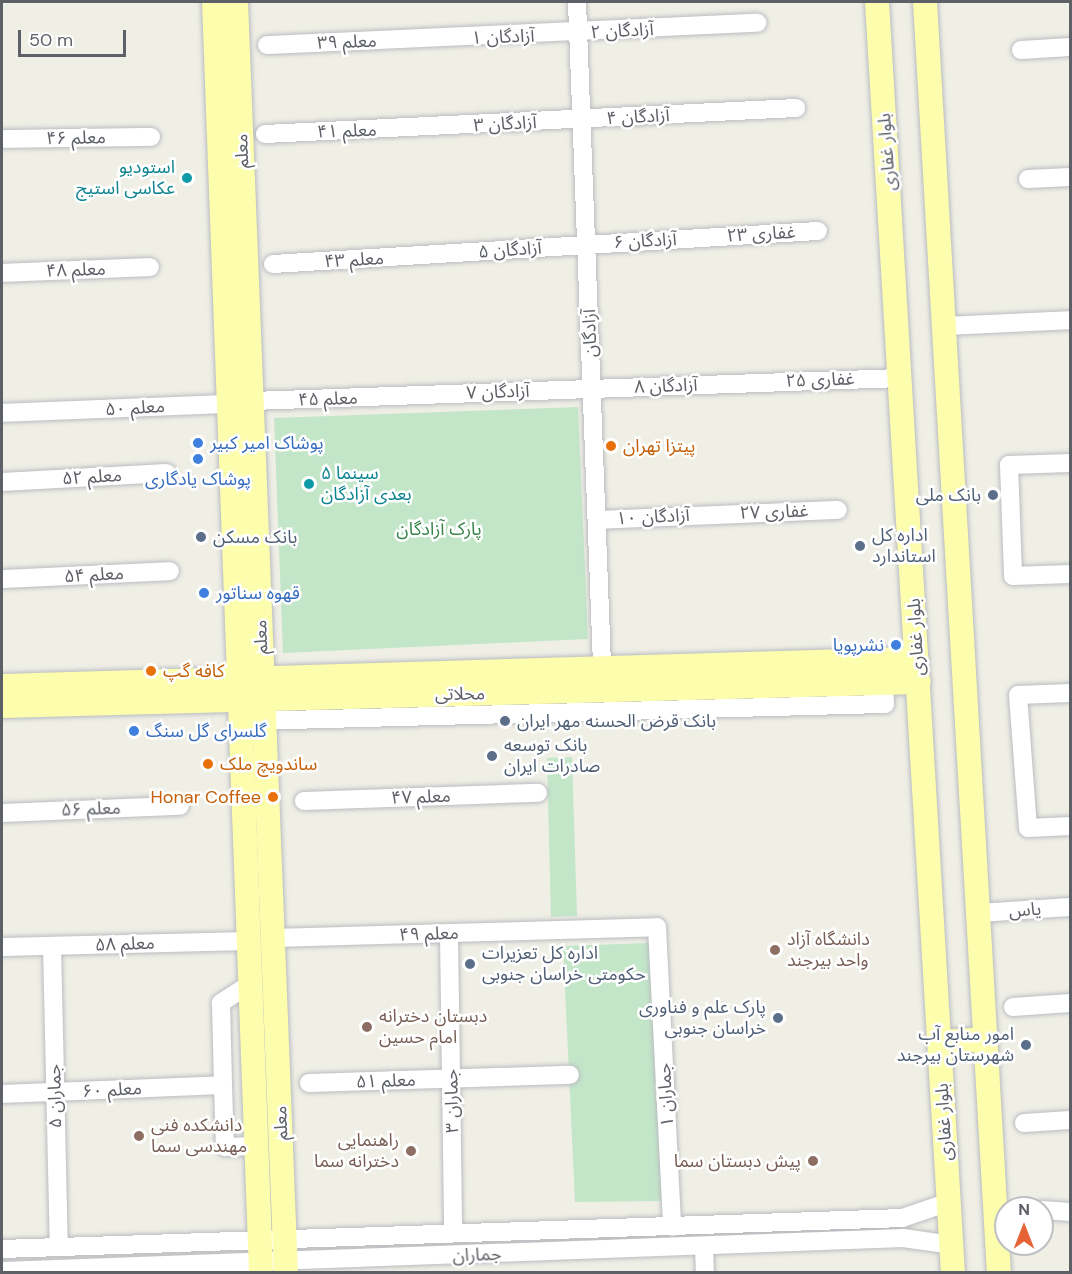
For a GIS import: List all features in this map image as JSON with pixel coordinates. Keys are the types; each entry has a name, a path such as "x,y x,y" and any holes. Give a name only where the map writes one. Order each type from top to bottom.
{"main road":[{"name":"معلم","path":"214,2 240,403 264,699 286,1257"},
{"name":"معلم","path":"236,2 240,700 261,1257"},
{"name":"بلوار غفاری","path":"877,2 953,1272"},
{"path":"925,2 979,914 1000,1196"},
{"name":"محلاتی","path":"264,699 602,666 918,671"},
{"name":"محلاتی","path":"2,706 264,699 801,695 884,684 918,671"},
{"name":"محلاتی","path":"2,686 240,700"},
{"path":"940,1042 987,1040"},
{"path":"999,1272 1000,1256"}],"street":[{"name":"آزادگان","path":"577,2 602,666"},
{"name":"آزادگان ۲","path":"578,34 758,23"},
{"name":"آزادگان ۱","path":"427,39 578,34"},
{"name":"معلم ۳۹","path":"267,45 427,39"},
{"path":"1022,50 1071,47"},
{"name":"آزادگان ۴","path":"581,120 796,108"},
{"name":"آزادگان ۳","path":"428,128 581,120"},
{"name":"معلم ۴۱","path":"265,134 428,128"},
{"name":"معلم ۴۶","path":"2,139 151,137"},
{"path":"1028,179 1071,177"},
{"name":"غفاری ۲۳","path":"704,238 818,231"},
{"name":"آزادگان ۶","path":"586,245 704,238"},
{"name":"آزادگان ۵","path":"435,255 586,245"},
{"name":"معلم ۴۳","path":"273,264 435,255"},
{"name":"معلم ۴۸","path":"2,273 150,267"},
{"path":"944,326 1071,320"},
{"name":"غفاری ۲۵","path":"740,383 901,378"},
{"name":"آزادگان ۸","path":"592,389 740,383"},
{"name":"آزادگان ۷","path":"404,396 592,389"},
{"name":"معلم ۴۵","path":"240,403 404,396"},
{"name":"معلم ۵۰","path":"2,414 240,403"},
{"path":"1071,463 1010,465 1012,576 1071,574"},
{"name":"معلم ۵۲","path":"9,481 167,473"},
{"name":"غفاری ۲۷","path":"709,514 838,510"},
{"name":"آزادگان ۱۰","path":"597,520 709,514"},
{"name":"معلم ۵۴","path":"10,579 170,571"},
{"path":"1071,693 1018,695 1028,828 1071,826"},
{"path":"240,700 264,699"},
{"name":"معلم ۴۷","path":"304,801 538,793"},
{"name":"معلم ۵۶","path":"2,813 180,806"},
{"name":"یاس","path":"979,914 1071,907"},
{"name":"معلم ۴۹","path":"273,938 657,927"},
{"name":"جماران ۱","path":"657,927 672,1227"},
{"name":"جماران ۳","path":"449,934 453,1233"},
{"name":"معلم ۵۸","path":"2,947 249,940"},
{"name":"جماران ۵","path":"52,946 59,1247"},
{"path":"250,984 220,1004 225,1148 256,1146"},
{"path":"1013,1007 1071,1004"},
{"name":"معلم ۵۱","path":"309,1083 570,1075"},
{"name":"معلم ۶۰","path":"2,1094 223,1085"},
{"path":"1024,1123 1071,1120"},
{"name":"جماران","path":"286,1257 453,1233 902,1218 949,1202"},
{"path":"1054,1211 1071,1212"},
{"path":"867,1220 867,1239"},
{"name":"جماران","path":"2,1249 59,1247 286,1257 704,1247 867,1239 952,1245"},
{"path":"704,1247 705,1272"},
{"name":"جماران","path":"2,1271 261,1257"}],"green space":[{"name":"پارک آزادگان","path":"578,407 588,639 283,653 274,418"},
{"path":"572,757 577,916 551,917 547,758"},
{"path":"649,943 663,1201 575,1202 563,946"}],"place":[{"name":"استودیو عکاسی استیج","path":"187,178"},
{"name":"پوشاک امیر کبیر","path":"198,443"},
{"name":"پیتزا تهران","path":"611,446"},
{"name":"پوشاک یادگاری","path":"198,459"},
{"name":"سینما ۵ بعدی آزادگان","path":"309,484"},
{"name":"بانک ملی","path":"993,495"},
{"name":"بانک مسکن","path":"201,537"},
{"name":"اداره کل استاندارد","path":"860,546"},
{"name":"قهوه سناتور","path":"204,593"},
{"name":"نشرپویا","path":"896,645"},
{"name":"کافه گپ","path":"151,671"},
{"name":"بانک قرض الحسنه مهر ایران","path":"505,721"},
{"name":"گلسرای گل سنگ","path":"134,731"},
{"name":"بانک توسعه صادرات ایران","path":"492,756"},
{"name":"ساندویچ ملک","path":"208,764"},
{"name":"Honar Coffee","path":"273,797"},
{"name":"دانشگاه آزاد واحد بیرجند","path":"775,950"},
{"name":"اداره کل تعزیرات حکومتی خراسان جنوبی","path":"470,964"},
{"name":"پارک علم و فناوری خراسان جنوبی","path":"778,1018"},
{"name":"دبستان دخترانه امام حسین","path":"367,1027"},
{"name":"امور منابع آب شهرستان بیرجند","path":"1026,1045"},
{"name":"دانشکده فنی مهندسی سما","path":"139,1136"},
{"name":"راهنمایی دخترانه سما","path":"411,1151"},
{"name":"پیش دبستان سما","path":"813,1161"}]}
